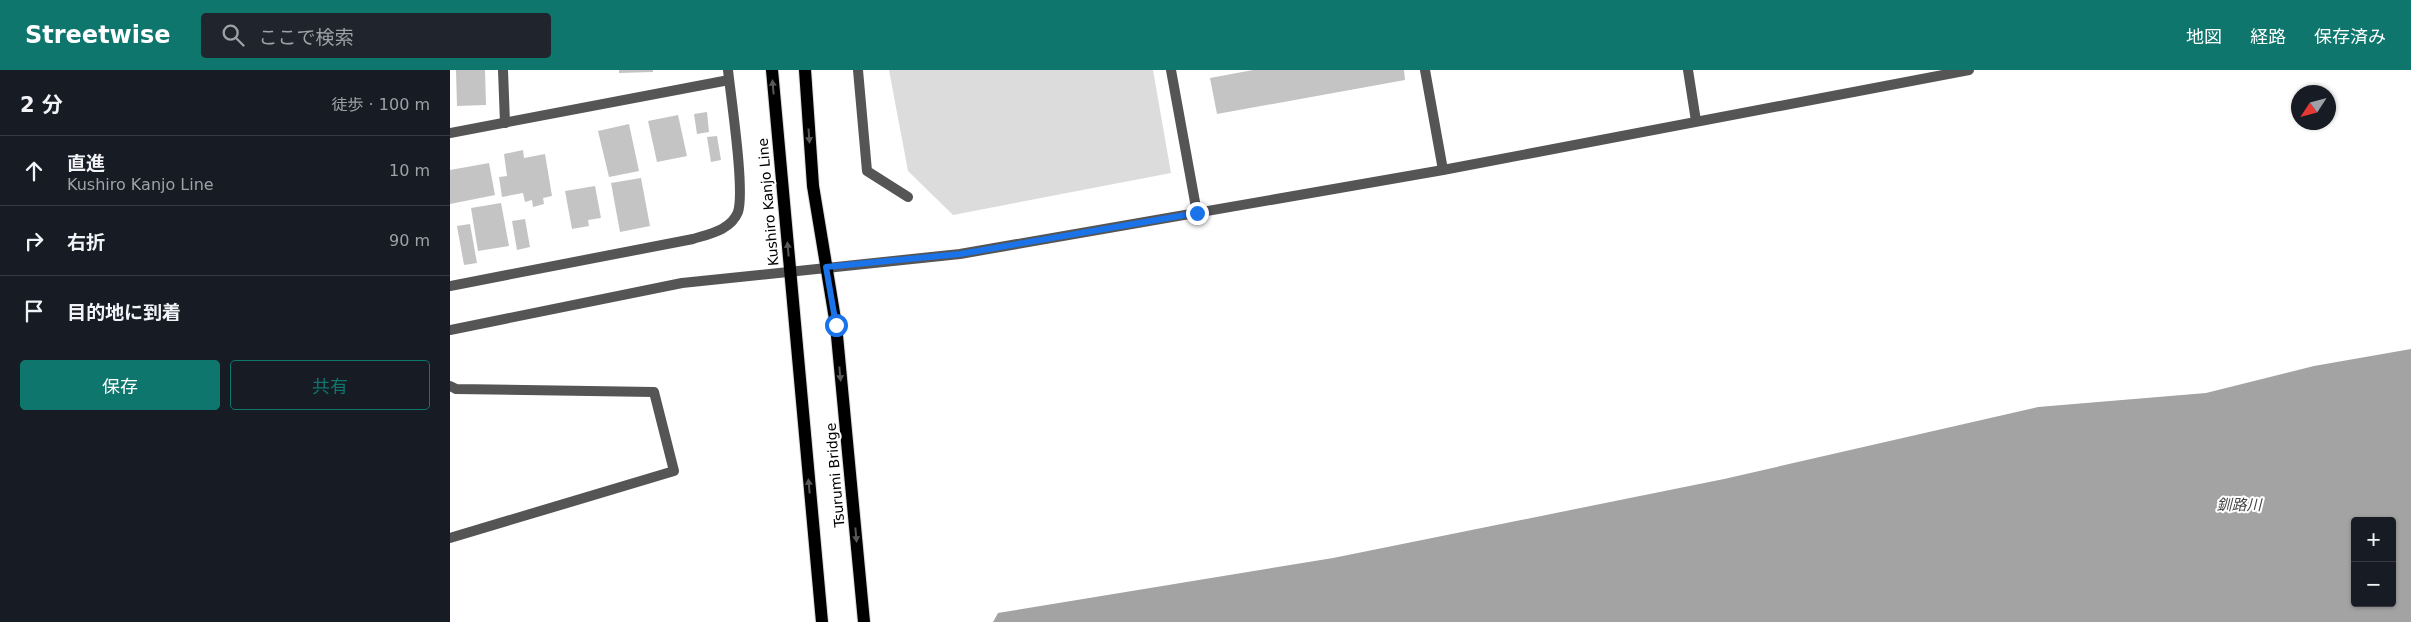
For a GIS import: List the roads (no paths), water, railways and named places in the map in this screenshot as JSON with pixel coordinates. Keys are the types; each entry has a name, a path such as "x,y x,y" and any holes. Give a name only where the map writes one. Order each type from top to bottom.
{"main road":[{"name":"Kushiro Kanjo Line","path":"772,70 794,332"},
{"path":"805,70 813,186 826,267"},
{"name":"Tsurumi Bridge","path":"826,267 836,325 864,622"},
{"name":"Tsurumi Bridge","path":"794,332 822,622"}],"street":[{"path":"503,70 505,123"},
{"path":"858,70 867,172 908,196"},
{"path":"1171,70 1197,213"},
{"path":"1425,70 1444,170"},
{"path":"1688,70 1696,121"},
{"path":"450,330 682,283 960,254 1444,170 1969,70"},
{"path":"450,133 728,75 739,184 738,213 725,229 693,239 450,286"},
{"path":"450,386 456,389 654,392 674,471 450,538"}],"water":[{"name":"釧路川","path":"2411,349 2411,622 993,622 998,613 1333,558 1724,479 2038,407 2206,393 2314,366"}]}
